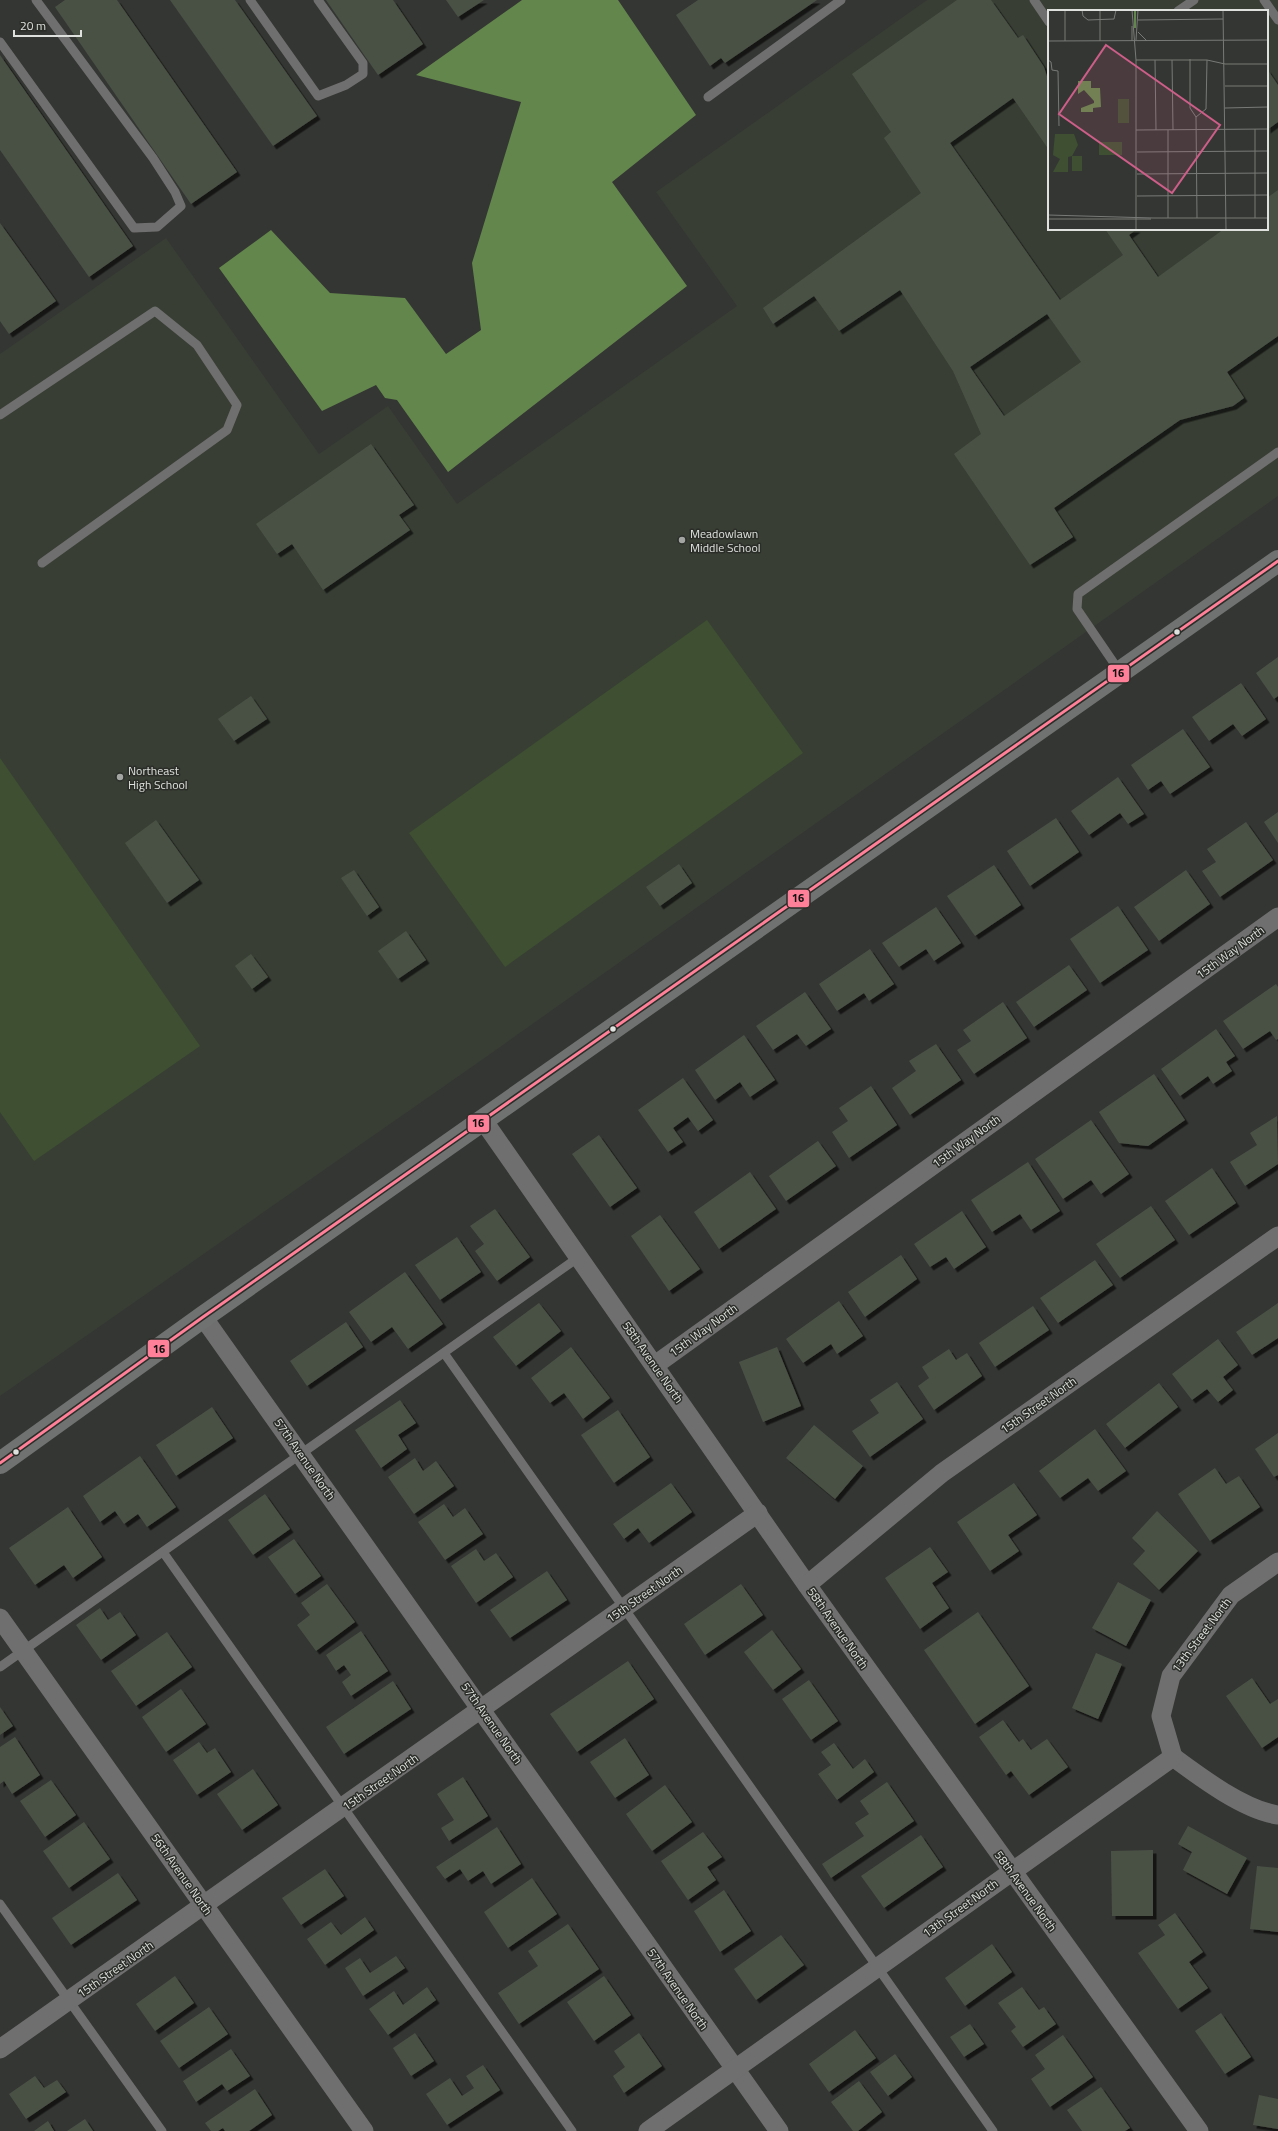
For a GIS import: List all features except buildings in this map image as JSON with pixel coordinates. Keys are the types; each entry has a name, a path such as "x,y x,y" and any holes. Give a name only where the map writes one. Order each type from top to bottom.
{"street":[{"path":"0,1463 203,1317 1278,561"},
{"name":"15th Way North","path":"655,1365 1278,917"},
{"name":"58th Avenue North","path":"483,1120 808,1585 1011,1871 1199,2131"},
{"name":"15th Street North","path":"808,1585 942,1473 1278,1236"},
{"name":"57th Avenue North","path":"203,1317 482,1709 779,2131"},
{"name":"15th Street North","path":"0,2050 758,1513"},
{"name":"13th Street North","path":"648,2131 1173,1757 1161,1716 1171,1676 1231,1595 1278,1562"},
{"name":"56th Avenue North","path":"0,1618 364,2131"},
{"path":"1173,1757 1212,1787 1268,1813 1278,1815"}],"lane":[{"path":"0,42 134,228 157,227 181,206 175,192 153,158 36,0"},
{"path":"250,0 318,96 346,85 364,74 363,63 318,0"},
{"path":"708,96 841,0"},
{"path":"1034,0 1048,21"},
{"path":"1179,10 1194,0"},
{"path":"1264,0 1278,20"},
{"path":"0,415 155,311 197,345 237,405 226,430 42,563"},
{"path":"1120,672 1077,609 1078,594 1278,452"},
{"path":"0,1667 579,1257"},
{"path":"444,1353 993,2131"},
{"path":"163,1552 572,2131"},
{"path":"0,1904 162,2131"}],"shaded area":[{"path":"522,0 618,0 696,115 612,182 687,286 448,472 397,400 385,398 376,385 322,411 219,268 271,230 330,293 405,298 446,354 481,330 472,263 521,102 416,75"},
{"name":"Meadowlawn Middle School","path":"927,0 1278,0 1278,496 476,1064 0,1396 0,354 166,238 319,454 388,406 457,504 737,306 656,192"},
{"path":"707,620 803,753 505,967 409,833"},
{"path":"0,758 200,1046 34,1161 0,1112"}],"transit line":[{"name":"16","path":"0,1463 203,1317 1278,561"}],"place":[{"name":"Meadowlawn Middle School","path":"682,540"},
{"name":"Northeast High School","path":"120,777"}]}
